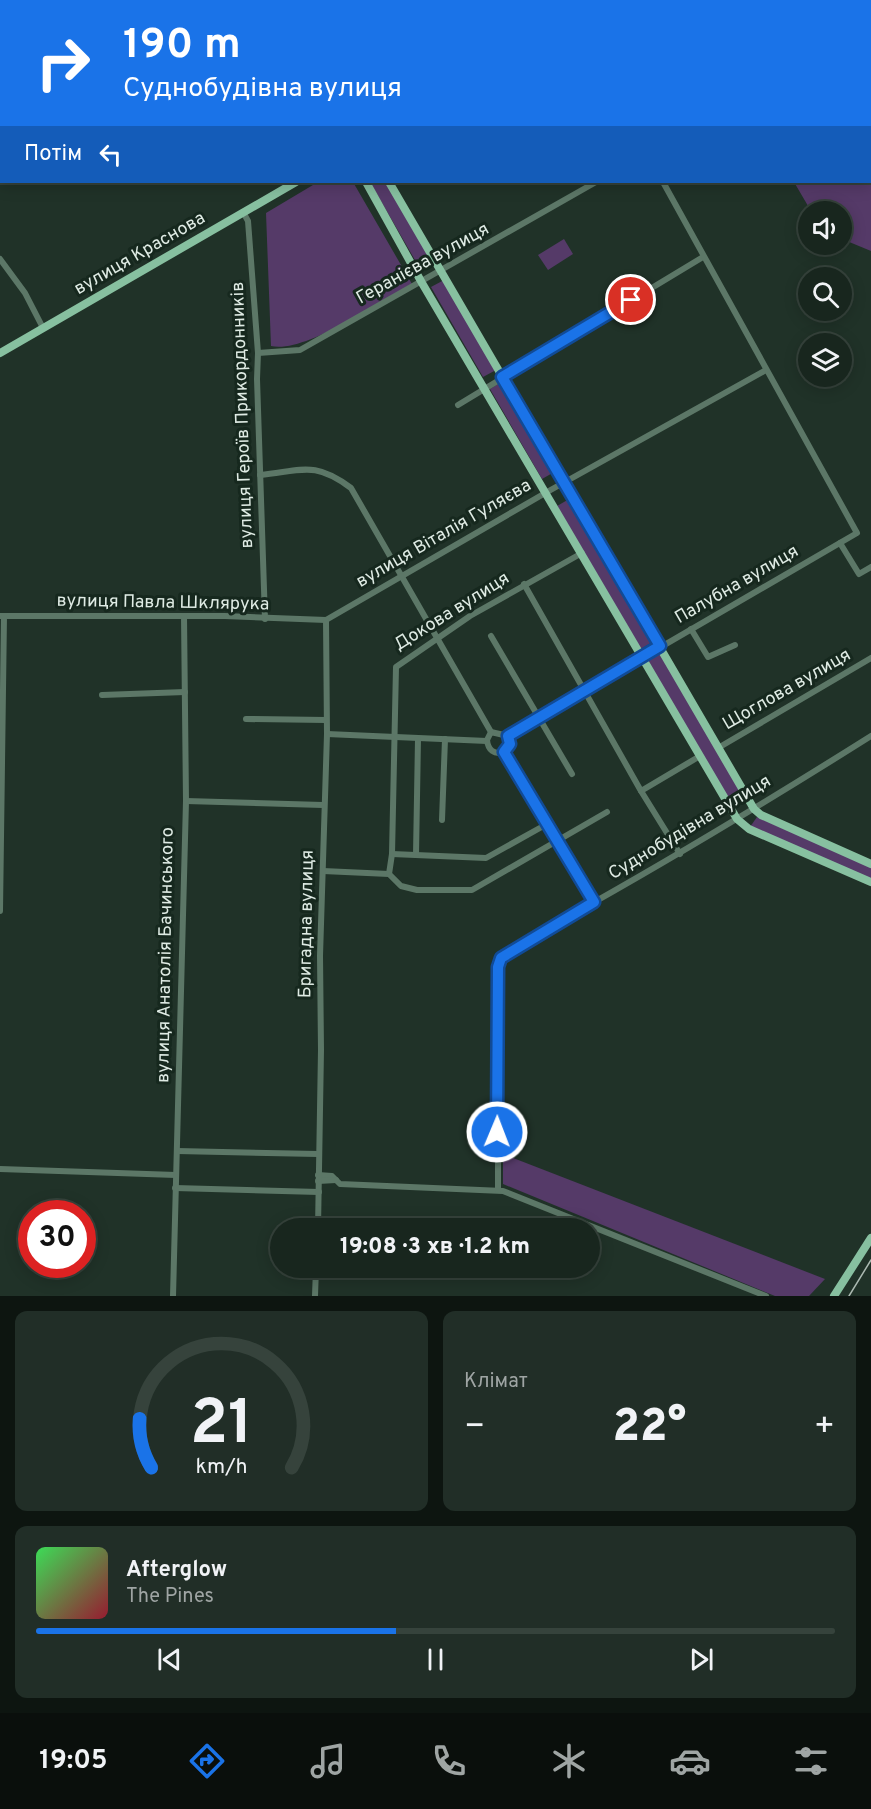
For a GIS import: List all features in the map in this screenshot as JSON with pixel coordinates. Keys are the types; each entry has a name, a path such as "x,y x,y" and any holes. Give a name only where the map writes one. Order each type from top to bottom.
{"main road":[{"name":"вулиця Краснова","path":"0,353 294,183"},
{"path":"367,183 422,283 547,492 737,819 749,829 871,882"},
{"path":"389,183 754,809 761,815 871,864"},
{"path":"834,1296 871,1238"}],"street":[{"name":"Геранієва вулиця","path":"258,353 300,350 422,283 594,183"},
{"path":"664,183 766,370"},
{"name":"вулиця Героїв Прикордонників","path":"243,212 248,221 258,353 265,619"},
{"path":"458,405 703,257"},
{"path":"0,259 25,293 43,328"},
{"name":"вулиця Віталія Гуляєва","path":"326,620 564,482 766,370"},
{"name":"Палубна вулиця","path":"508,736 584,689 857,533 766,370"},
{"path":"260,475 289,472 302,468 332,474 351,488 491,732 508,736 510,744 504,752 494,753 487,741"},
{"path":"840,543 859,574 871,567"},
{"name":"Докова вулиця","path":"389,874 392,854 396,667 524,584 582,553"},
{"path":"524,584 640,790 680,854"},
{"path":"0,911 2,616"},
{"name":"вулиця Павла Шклярука","path":"2,616 184,616 326,620"},
{"name":"вулиця Анатолія Бачинського","path":"174,1296 186,801 184,616"},
{"name":"Бригадна вулиця","path":"318,1218 327,734 326,620"},
{"path":"691,629 708,657 735,645"},
{"path":"491,636 572,774"},
{"name":"Щоглова вулиця","path":"718,748 871,658"},
{"path":"102,694 185,692"},
{"path":"246,719 326,720"},
{"path":"487,741 491,732"},
{"path":"327,734 487,741"},
{"name":"Суднобудівна вулиця","path":"498,1190 498,967 506,953 680,854 871,736"},
{"path":"416,855 418,739"},
{"path":"442,820 445,739"},
{"path":"504,752 594,902"},
{"path":"640,790 700,756"},
{"path":"186,801 324,805"},
{"path":"323,871 389,874 401,886 417,890 472,890 541,852 556,840 606,812"},
{"path":"392,854 486,858 546,824"},
{"path":"177,1150 318,1154"},
{"path":"0,1169 176,1175"},
{"path":"318,1178 332,1176 340,1184 498,1190 766,1296"},
{"path":"175,1188 319,1192"},
{"path":"315,1296 316,1278"}],"shaded area":[{"path":"316,183 354,183 412,284 322,334 286,346 271,346 266,213"},
{"path":"371,183 388,183 432,259 419,267"},
{"path":"795,183 871,183 871,251 852,243 852,201 805,201"},
{"path":"564,239 573,254 548,270 538,255"},
{"path":"444,280 496,370 483,377 431,287"},
{"path":"503,381 556,471 542,479 490,389"},
{"path":"571,498 654,641 641,649 557,506"},
{"path":"661,653 741,791 728,798 647,661"},
{"path":"757,817 871,866 871,879 750,827"},
{"path":"503,1154 825,1279 809,1296 775,1296 600,1224 600,1218 586,1218 503,1184"}],"tram line":[{"path":"849,1296 871,1260"}],"route":[{"path":"497,1132 498,967 501,958 532,937 594,902 504,752 510,744 508,736 660,646 502,377 631,300"}]}
